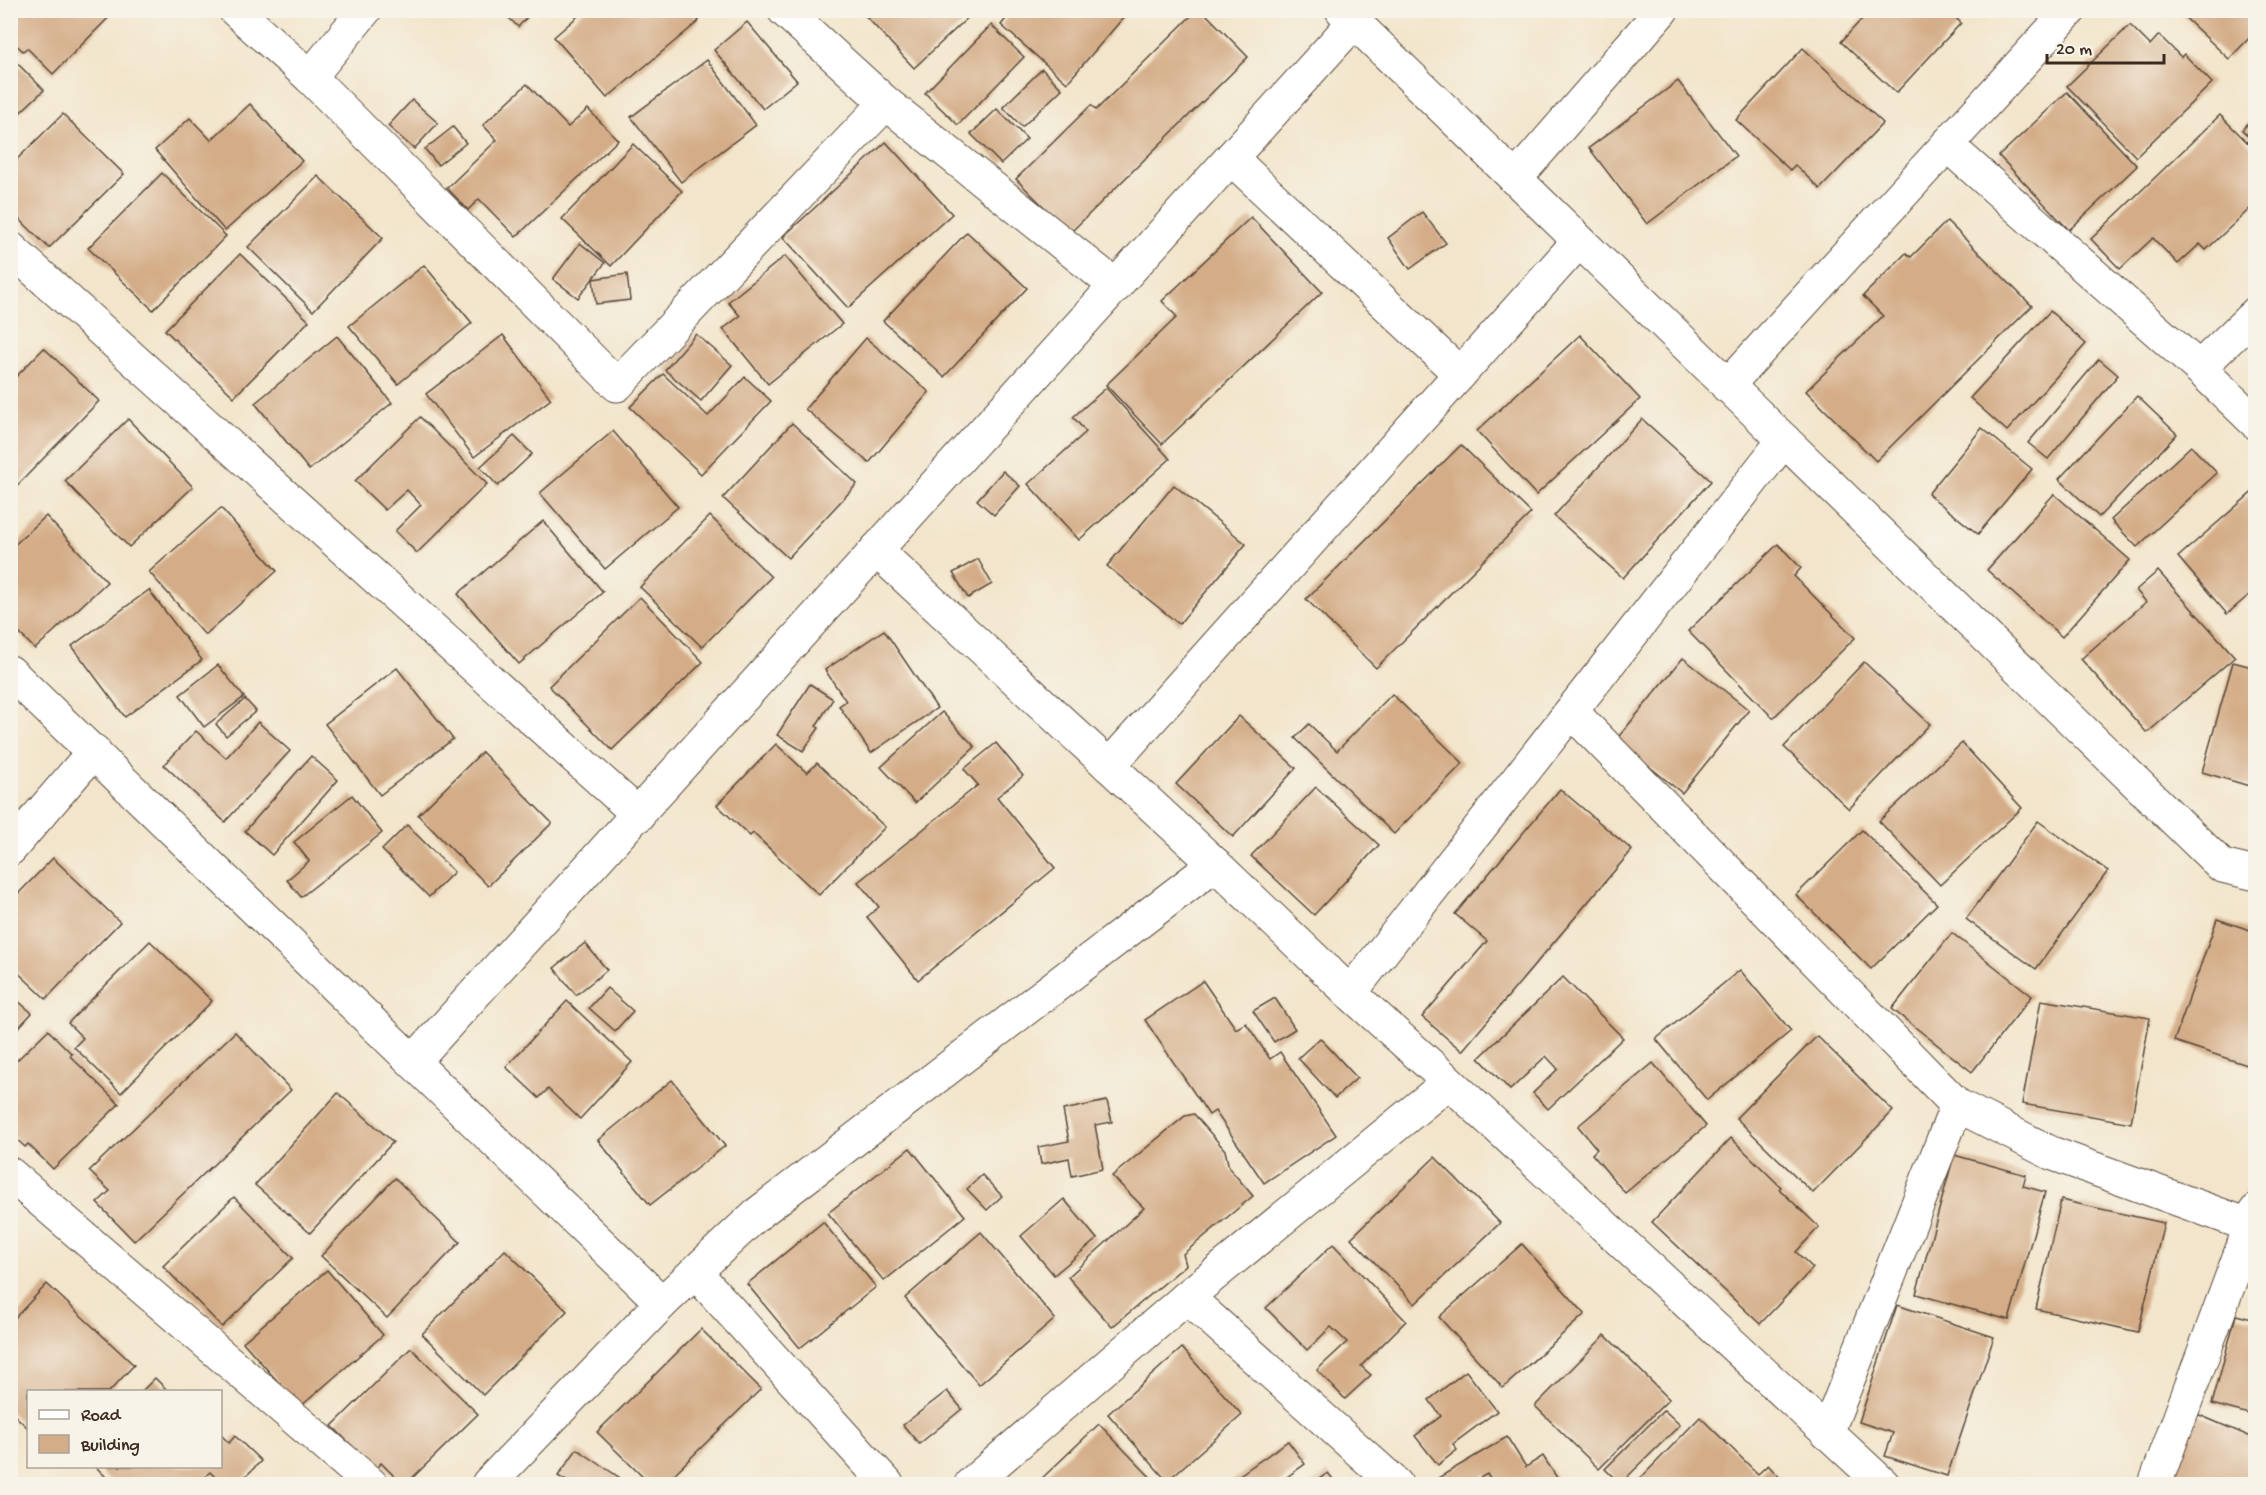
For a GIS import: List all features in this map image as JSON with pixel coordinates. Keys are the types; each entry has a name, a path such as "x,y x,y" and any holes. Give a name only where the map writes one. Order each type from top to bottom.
{"street":[{"path":"235,10 310,77 617,385 886,103"},
{"path":"310,77 365,10"},
{"path":"784,10 886,103 1116,285"},
{"path":"1515,179 1662,10"},
{"path":"1728,386 2070,10"},
{"path":"414,1061 639,815 1231,158 1348,16 2222,866 2256,874"},
{"path":"1947,145 2199,368 2256,423"},
{"path":"1231,158 1460,374"},
{"path":"1109,766 1579,241"},
{"path":"10,248 639,815"},
{"path":"2199,368 2256,313"},
{"path":"1350,993 1784,440"},
{"path":"876,550 1215,864 1350,993 1883,1485"},
{"path":"10,672 662,1303"},
{"path":"1572,712 1957,1105 2051,1153 2253,1218 2155,1485"},
{"path":"10,849 94,751"},
{"path":"488,1485 662,1303 756,1215 1215,864"},
{"path":"971,1485 1187,1297 1449,1082"},
{"path":"1827,1433 1957,1105"},
{"path":"10,1174 371,1485"},
{"path":"695,1272 887,1485"},
{"path":"1187,1297 1396,1485"}],"building":[{"path":"10,10 116,10 53,74 27,48 23,51 10,39"},
{"path":"501,10 534,10 518,27"},
{"path":"585,10 690,10 699,21 607,98 554,37"},
{"path":"860,10 976,10 914,68"},
{"path":"1013,10 1130,10 1067,83 1001,25"},
{"path":"1197,10 1202,10 1248,57 1070,233 1016,179 1091,105 1096,110"},
{"path":"1870,10 1948,10 1961,23 1896,93 1841,42"},
{"path":"2177,10 2256,10 2256,31 2229,59"},
{"path":"747,22 797,81 763,109 714,50"},
{"path":"991,25 1024,57 958,125 925,93"},
{"path":"2130,25 2150,45 2159,35 2181,57 2184,54 2212,83 2136,157 2067,86"},
{"path":"1803,48 1883,123 1820,189 1795,165 1790,170 1736,120"},
{"path":"10,56 44,90 10,122"},
{"path":"707,60 756,125 681,182 631,117"},
{"path":"1042,69 1062,89 1022,127 1003,107"},
{"path":"1678,81 1736,156 1647,224 1589,148"},
{"path":"527,84 568,127 588,109 618,140 516,237 479,199 468,210 447,188 497,140 483,125"},
{"path":"2067,92 2137,166 2069,230 1999,156"},
{"path":"412,100 438,123 414,149 388,126"},
{"path":"250,104 302,161 225,231 155,150 190,118 211,140"},
{"path":"997,109 1027,139 1001,164 971,134"},
{"path":"63,114 124,174 49,248 10,210 10,166"},
{"path":"2220,115 2256,151 2256,203 2206,250 2200,244 2178,264 2153,238 2120,269 2091,239"},
{"path":"2256,115 2256,143 2242,130"},
{"path":"453,127 466,143 438,165 425,149"},
{"path":"886,142 952,214 848,308 783,237"},
{"path":"633,144 682,191 611,266 562,219"},
{"path":"162,173 226,236 153,310 88,248"},
{"path":"318,176 383,238 313,311 248,247"},
{"path":"1422,212 1446,243 1410,269 1388,238"},
{"path":"1251,217 1322,292 1162,444 1106,385 1177,317 1162,301"},
{"path":"1947,221 2032,306 1876,461 1806,391 1883,316 1863,296 1906,253 1911,257"},
{"path":"967,232 1027,288 944,377 883,321"},
{"path":"580,243 605,263 578,298 553,279"},
{"path":"240,254 309,321 234,397 165,330"},
{"path":"785,256 842,324 768,384 723,329 740,316 728,302"},
{"path":"424,265 472,323 398,384 349,326"},
{"path":"627,274 630,300 596,304 593,279"},
{"path":"2050,311 2086,344 2007,431 1970,398"},
{"path":"696,334 732,365 701,401 665,370"},
{"path":"503,335 551,399 474,457 426,394"},
{"path":"1580,335 1640,399 1536,495 1477,431"},
{"path":"337,336 392,403 309,470 255,403"},
{"path":"866,338 929,392 869,463 805,409"},
{"path":"44,348 99,401 10,493 10,383"},
{"path":"2099,359 2118,375 2048,459 2028,443"},
{"path":"663,374 708,416 745,377 771,401 701,474 630,407"},
{"path":"1106,388 1170,459 1079,540 1028,484 1086,432 1073,417"},
{"path":"2137,396 2177,434 2099,517 2059,479"},
{"path":"420,417 487,484 417,553 395,531 421,505 407,490 385,510 355,481"},
{"path":"128,419 193,487 129,547 65,481"},
{"path":"1642,419 1711,481 1623,578 1554,516"},
{"path":"792,423 857,484 788,558 723,498"},
{"path":"1982,428 2032,469 1978,534 1928,494"},
{"path":"613,431 678,507 605,569 540,493"},
{"path":"514,436 532,454 498,486 480,467"},
{"path":"1461,445 1531,513 1376,668 1306,599"},
{"path":"2191,446 2217,473 2137,547 2111,520"},
{"path":"1003,471 1020,486 994,515 977,500"},
{"path":"1174,485 1246,544 1179,624 1107,566"},
{"path":"2256,489 2256,589 2227,614 2178,557"},
{"path":"2054,494 2130,560 2062,637 1987,570"},
{"path":"221,508 277,571 205,635 149,572"},
{"path":"46,516 107,582 35,649 10,624 10,549"},
{"path":"710,516 771,577 702,647 640,587"},
{"path":"543,521 603,592 519,664 458,594"},
{"path":"1778,544 1801,568 1794,576 1855,638 1773,718 1688,631"},
{"path":"978,559 992,584 968,598 953,573"},
{"path":"2158,571 2235,657 2147,733 2081,659 2146,602 2136,590"},
{"path":"149,590 202,660 125,717 72,646"},
{"path":"640,597 703,662 612,750 549,686"},
{"path":"884,630 937,708 871,753 839,706 846,701 825,670"},
{"path":"1683,658 1749,710 1682,793 1616,740"},
{"path":"1864,662 1930,724 1849,809 1784,747"},
{"path":"2233,662 2256,668 2256,788 2202,772"},
{"path":"218,665 244,697 204,727 180,695"},
{"path":"397,668 453,739 380,795 325,724"},
{"path":"810,684 833,699 816,726 819,728 803,751 777,735"},
{"path":"1392,694 1463,763 1394,834 1295,738 1309,724 1337,751"},
{"path":"245,699 256,711 226,736 216,724"},
{"path":"942,712 975,747 915,803 881,767"},
{"path":"1239,716 1296,768 1233,837 1176,784"},
{"path":"258,722 290,751 225,822 164,765 196,731 226,758"},
{"path":"996,743 1023,776 997,797 1055,868 918,980 867,917 879,907 858,882 978,785 964,769"},
{"path":"1962,743 2022,808 1940,885 1879,821"},
{"path":"776,744 807,773 817,763 885,827 819,895 753,833 750,836 717,805"},
{"path":"482,752 552,823 488,886 418,815"},
{"path":"311,756 338,780 272,855 245,831"},
{"path":"1316,787 1379,845 1314,915 1251,856"},
{"path":"1560,789 1632,850 1462,1051 1422,1017 1487,941 1455,914"},
{"path":"352,795 382,833 301,897 287,880 309,861 294,842"},
{"path":"2038,821 2108,871 2036,969 1966,919"},
{"path":"407,825 454,872 429,897 382,850"},
{"path":"1862,830 1937,904 1871,969 1796,895"},
{"path":"53,858 120,922 46,999 10,965 10,907 12,905 10,902"},
{"path":"2217,919 2256,932 2256,1068 2174,1041"},
{"path":"1952,933 2032,996 1972,1072 1892,1009"},
{"path":"150,941 212,1001 121,1093 74,1047 83,1038 68,1023"},
{"path":"585,943 607,970 576,995 554,968"},
{"path":"1740,970 1791,1031 1707,1100 1656,1039"},
{"path":"1563,977 1623,1038 1548,1109 1533,1093 1558,1069 1546,1056 1510,1090 1479,1058"},
{"path":"1203,981 1236,1029 1246,1023 1270,1059 1280,1052 1336,1135 1264,1183 1215,1111 1209,1115 1145,1020"},
{"path":"607,988 633,1011 615,1031 589,1008"},
{"path":"10,994 32,1013 10,1037"},
{"path":"1275,998 1295,1029 1274,1042 1253,1011"},
{"path":"2041,1000 2150,1018 2131,1123 2022,1104"},
{"path":"567,1001 632,1062 580,1119 548,1089 539,1098 506,1067"},
{"path":"48,1030 72,1054 70,1056 119,1104 53,1169 28,1144 25,1147 10,1133 10,1067"},
{"path":"235,1032 291,1090 134,1241 97,1203 110,1191 89,1171"},
{"path":"1817,1036 1893,1111 1813,1193 1736,1118"},
{"path":"1320,1038 1357,1078 1335,1098 1298,1058"},
{"path":"1653,1063 1706,1126 1625,1193 1592,1154 1597,1149 1578,1126"},
{"path":"672,1080 725,1146 650,1205 598,1140"},
{"path":"338,1093 393,1142 310,1233 255,1185"},
{"path":"1107,1101 1112,1122 1095,1125 1103,1169 1072,1176 1069,1158 1041,1164 1038,1147 1069,1141 1063,1110"},
{"path":"1194,1114 1225,1150 1229,1168 1253,1196 1183,1254 1186,1265 1112,1327 1068,1277 1144,1208 1112,1176 1185,1116"},
{"path":"1731,1138 1819,1227 1796,1252 1813,1268 1760,1324 1652,1222"},
{"path":"910,1148 965,1216 884,1281 828,1213"},
{"path":"1954,1155 2026,1175 2023,1186 2045,1192 2009,1320 1916,1294"},
{"path":"1435,1157 1500,1223 1415,1304 1351,1238"},
{"path":"982,1175 1002,1196 987,1210 967,1189"},
{"path":"395,1178 460,1242 387,1318 321,1256"},
{"path":"234,1197 293,1258 222,1327 163,1266"},
{"path":"1064,1199 1097,1239 1054,1275 1021,1236"},
{"path":"2061,1200 2164,1223 2138,1332 2036,1309"},
{"path":"823,1222 876,1287 800,1348 747,1284"},
{"path":"981,1232 1055,1319 979,1385 905,1298"},
{"path":"1333,1244 1406,1321 1361,1366 1371,1375 1345,1399 1317,1370 1347,1342 1331,1327 1307,1350 1266,1308"},
{"path":"1522,1244 1585,1314 1503,1388 1439,1317"},
{"path":"505,1250 567,1311 483,1395 422,1334"},
{"path":"327,1270 383,1335 300,1407 243,1342"},
{"path":"47,1284 134,1365 111,1390 27,1390 27,1427 10,1411 10,1323"},
{"path":"1897,1305 1994,1337 1947,1476 1885,1456 1893,1433 1859,1422"},
{"path":"2236,1315 2256,1320 2256,1416 2212,1404"},
{"path":"701,1329 761,1389 664,1484 650,1484 597,1432"},
{"path":"1605,1335 1669,1399 1599,1469 1535,1406"},
{"path":"411,1348 478,1414 406,1484 402,1484 381,1463 376,1470 332,1426"},
{"path":"1182,1348 1242,1415 1167,1481 1108,1414"},
{"path":"1466,1371 1497,1411 1453,1444 1457,1450 1438,1465 1415,1436 1441,1416 1429,1400"},
{"path":"155,1378 167,1390 143,1390"},
{"path":"947,1391 962,1409 919,1444 903,1425"},
{"path":"1664,1410 1680,1425 1620,1484 1605,1469"},
{"path":"2197,1414 2256,1439 2256,1484 2168,1484"},
{"path":"1700,1417 1758,1474 1768,1465 1781,1479 1775,1484 1635,1484"},
{"path":"1099,1424 1157,1484 1037,1483"},
{"path":"222,1436 229,1443 235,1436 261,1461 238,1484 222,1484 210,1472 197,1484 113,1484 97,1468 222,1468"},
{"path":"1507,1437 1526,1467 1543,1456 1561,1484 1493,1484 1487,1474 1469,1484 1442,1484 1438,1478"},
{"path":"1288,1441 1305,1464 1277,1484 1227,1484"},
{"path":"577,1449 629,1484 571,1484 558,1476"},
{"path":"1328,1473 1337,1484 1311,1484"}]}
